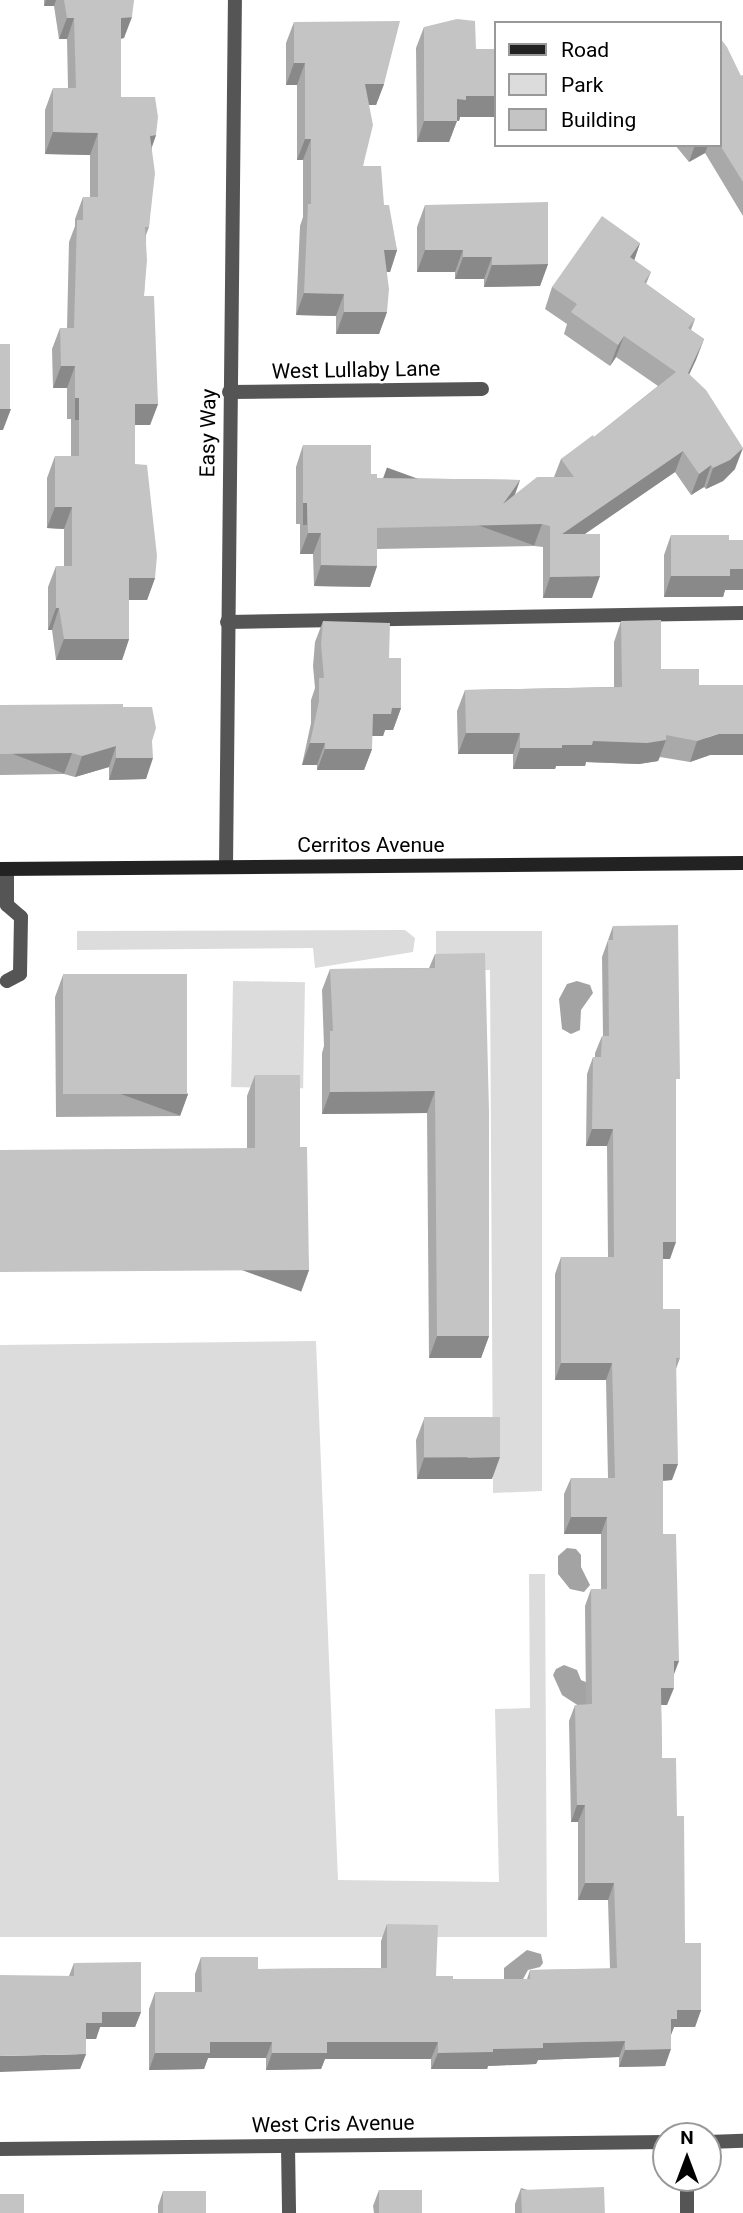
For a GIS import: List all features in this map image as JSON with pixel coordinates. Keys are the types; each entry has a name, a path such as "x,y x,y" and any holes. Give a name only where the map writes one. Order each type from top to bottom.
{"street":[{"name":"Easy Way","path":"226,867 235,0"},
{"name":"West Lullaby Lane","path":"229,392 482,389"},
{"path":"228,622 743,613"},
{"name":"Cerritos Avenue","path":"4,869 743,863"},
{"path":"4,869 4,908 20,917 20,974 5,983"},
{"path":"722,2142 743,2141"},
{"name":"West Cris Avenue","path":"0,2149 652,2142"},
{"path":"288,2146 289,2213"},
{"path":"687,2192 687,2213"}],"green space":[{"path":"405,930 415,938 413,952 315,968 313,948 77,950 77,931"},
{"path":"436,931 542,931 542,1491 493,1493 490,970 436,970"},
{"path":"233,981 305,982 303,1088 231,1087"},
{"path":"316,1341 338,1880 499,1882 495,1709 530,1708 529,1574 545,1574 547,1937 0,1937 0,1345"}],"shaded area":[{"path":"577,981 590,985 593,993 581,1010 580,1030 571,1034 562,1029 559,999 567,984"},
{"path":"567,1548 576,1549 581,1555 581,1567 590,1585 584,1592 570,1589 558,1574 558,1556"},
{"path":"564,1665 577,1670 581,1680 588,1683 601,1704 579,1706 562,1695 553,1675 556,1669"},
{"path":"527,1950 541,1954 543,1963 540,1967 528,1970 522,1981 504,1980 504,1968"}],"building":[{"path":"64,0 134,0 132,17 121,18 121,97 155,97 158,117 156,135 150,136 155,173 149,227 145,227 147,260 144,296 154,296 158,404 135,404 135,464 147,465 157,556 155,578 129,578 129,639 64,639 59,608 56,608 56,566 72,566 72,507 55,507 55,456 79,456 79,398 75,398 75,366 61,366 60,328 74,328 77,220 83,220 83,197 98,197 98,133 53,132 53,88 76,88 74,18 67,18"},
{"path":"457,19 475,21 476,49 494,49 494,96 466,96 466,100 457,99 457,121 424,121 424,27"},
{"path":"400,21 384,84 365,84 373,125 363,166 381,166 384,205 389,205 397,250 384,250 389,289 387,312 344,312 344,294 304,293 308,204 311,204 311,139 305,139 305,63 294,63 294,22"},
{"path":"722,41 741,76 743,75 743,182 721,147"},
{"path":"548,202 548,264 492,265 492,257 463,257 463,250 425,250 425,205"},
{"path":"602,216 640,243 630,257 651,272 644,282 695,319 688,328 704,339 688,373 706,390 743,448 730,460 713,468 711,465 699,474 683,451 562,534 600,534 600,576 550,577 550,526 542,524 377,528 377,566 321,565 321,533 308,533 307,503 303,503 303,445 371,445 371,474 377,474 377,478 520,480 503,504 537,477 574,477 561,459 593,435 594,437 676,372 624,336 618,345 571,312 577,304 552,287"},
{"path":"0,344 10,344 10,409 0,409"},
{"path":"671,535 729,535 729,540 743,540 743,569 730,569 730,576 671,576"},
{"path":"661,620 661,669 699,669 699,685 743,685 743,734 718,734 697,741 666,735 666,740 647,743 593,741 592,745 562,745 562,748 520,748 520,733 466,733 465,690 622,687 621,621"},
{"path":"323,621 390,623 389,658 401,658 401,708 392,708 391,714 373,714 372,749 325,749 325,743 310,743 319,701 319,678 324,678 321,644"},
{"path":"123,704 123,707 152,707 156,728 152,741 153,758 116,758 116,746 82,756 72,753 0,754 0,705"},
{"path":"678,925 680,1079 676,1079 676,1242 663,1242 663,1309 680,1309 680,1358 676,1358 678,1464 663,1464 663,1534 676,1534 679,1661 674,1661 674,1688 661,1688 662,1758 676,1758 677,1816 684,1816 685,1943 701,1943 701,2010 677,2010 677,2019 671,2019 671,2049 625,2050 625,2041 543,2043 543,2048 438,2053 438,2042 327,2042 327,2053 272,2053 272,2042 210,2042 210,2053 155,2053 155,1992 202,1992 201,1957 258,1957 258,1969 387,1968 387,1924 438,1925 436,1976 453,1976 453,1979 530,1979 530,1970 617,1968 614,1883 585,1883 585,1805 577,1805 575,1705 592,1704 591,1589 607,1589 607,1517 571,1517 571,1478 615,1478 612,1363 561,1363 561,1257 614,1257 613,1129 592,1129 593,1057 601,1057 602,1036 609,1036 608,940 613,940 613,926"},
{"path":"485,953 489,1111 489,1336 437,1336 435,1091 330,1092 330,1031 333,1031 330,969 435,968 435,954"},
{"path":"63,974 187,974 187,1094 63,1094"},
{"path":"255,1075 300,1075 300,1147 307,1147 309,1270 0,1272 0,1150 255,1148"},
{"path":"424,1417 500,1417 500,1457 424,1457"},
{"path":"141,1962 141,2012 102,2012 102,2023 86,2023 86,2054 0,2056 0,1975 74,1976 74,1963"},
{"path":"604,2187 605,2213 522,2213 521,2190"},
{"path":"379,2190 422,2190 422,2213 379,2213"},
{"path":"163,2191 206,2191 206,2213 163,2213"},
{"path":"0,2194 24,2194 24,2213 0,2213"}]}
